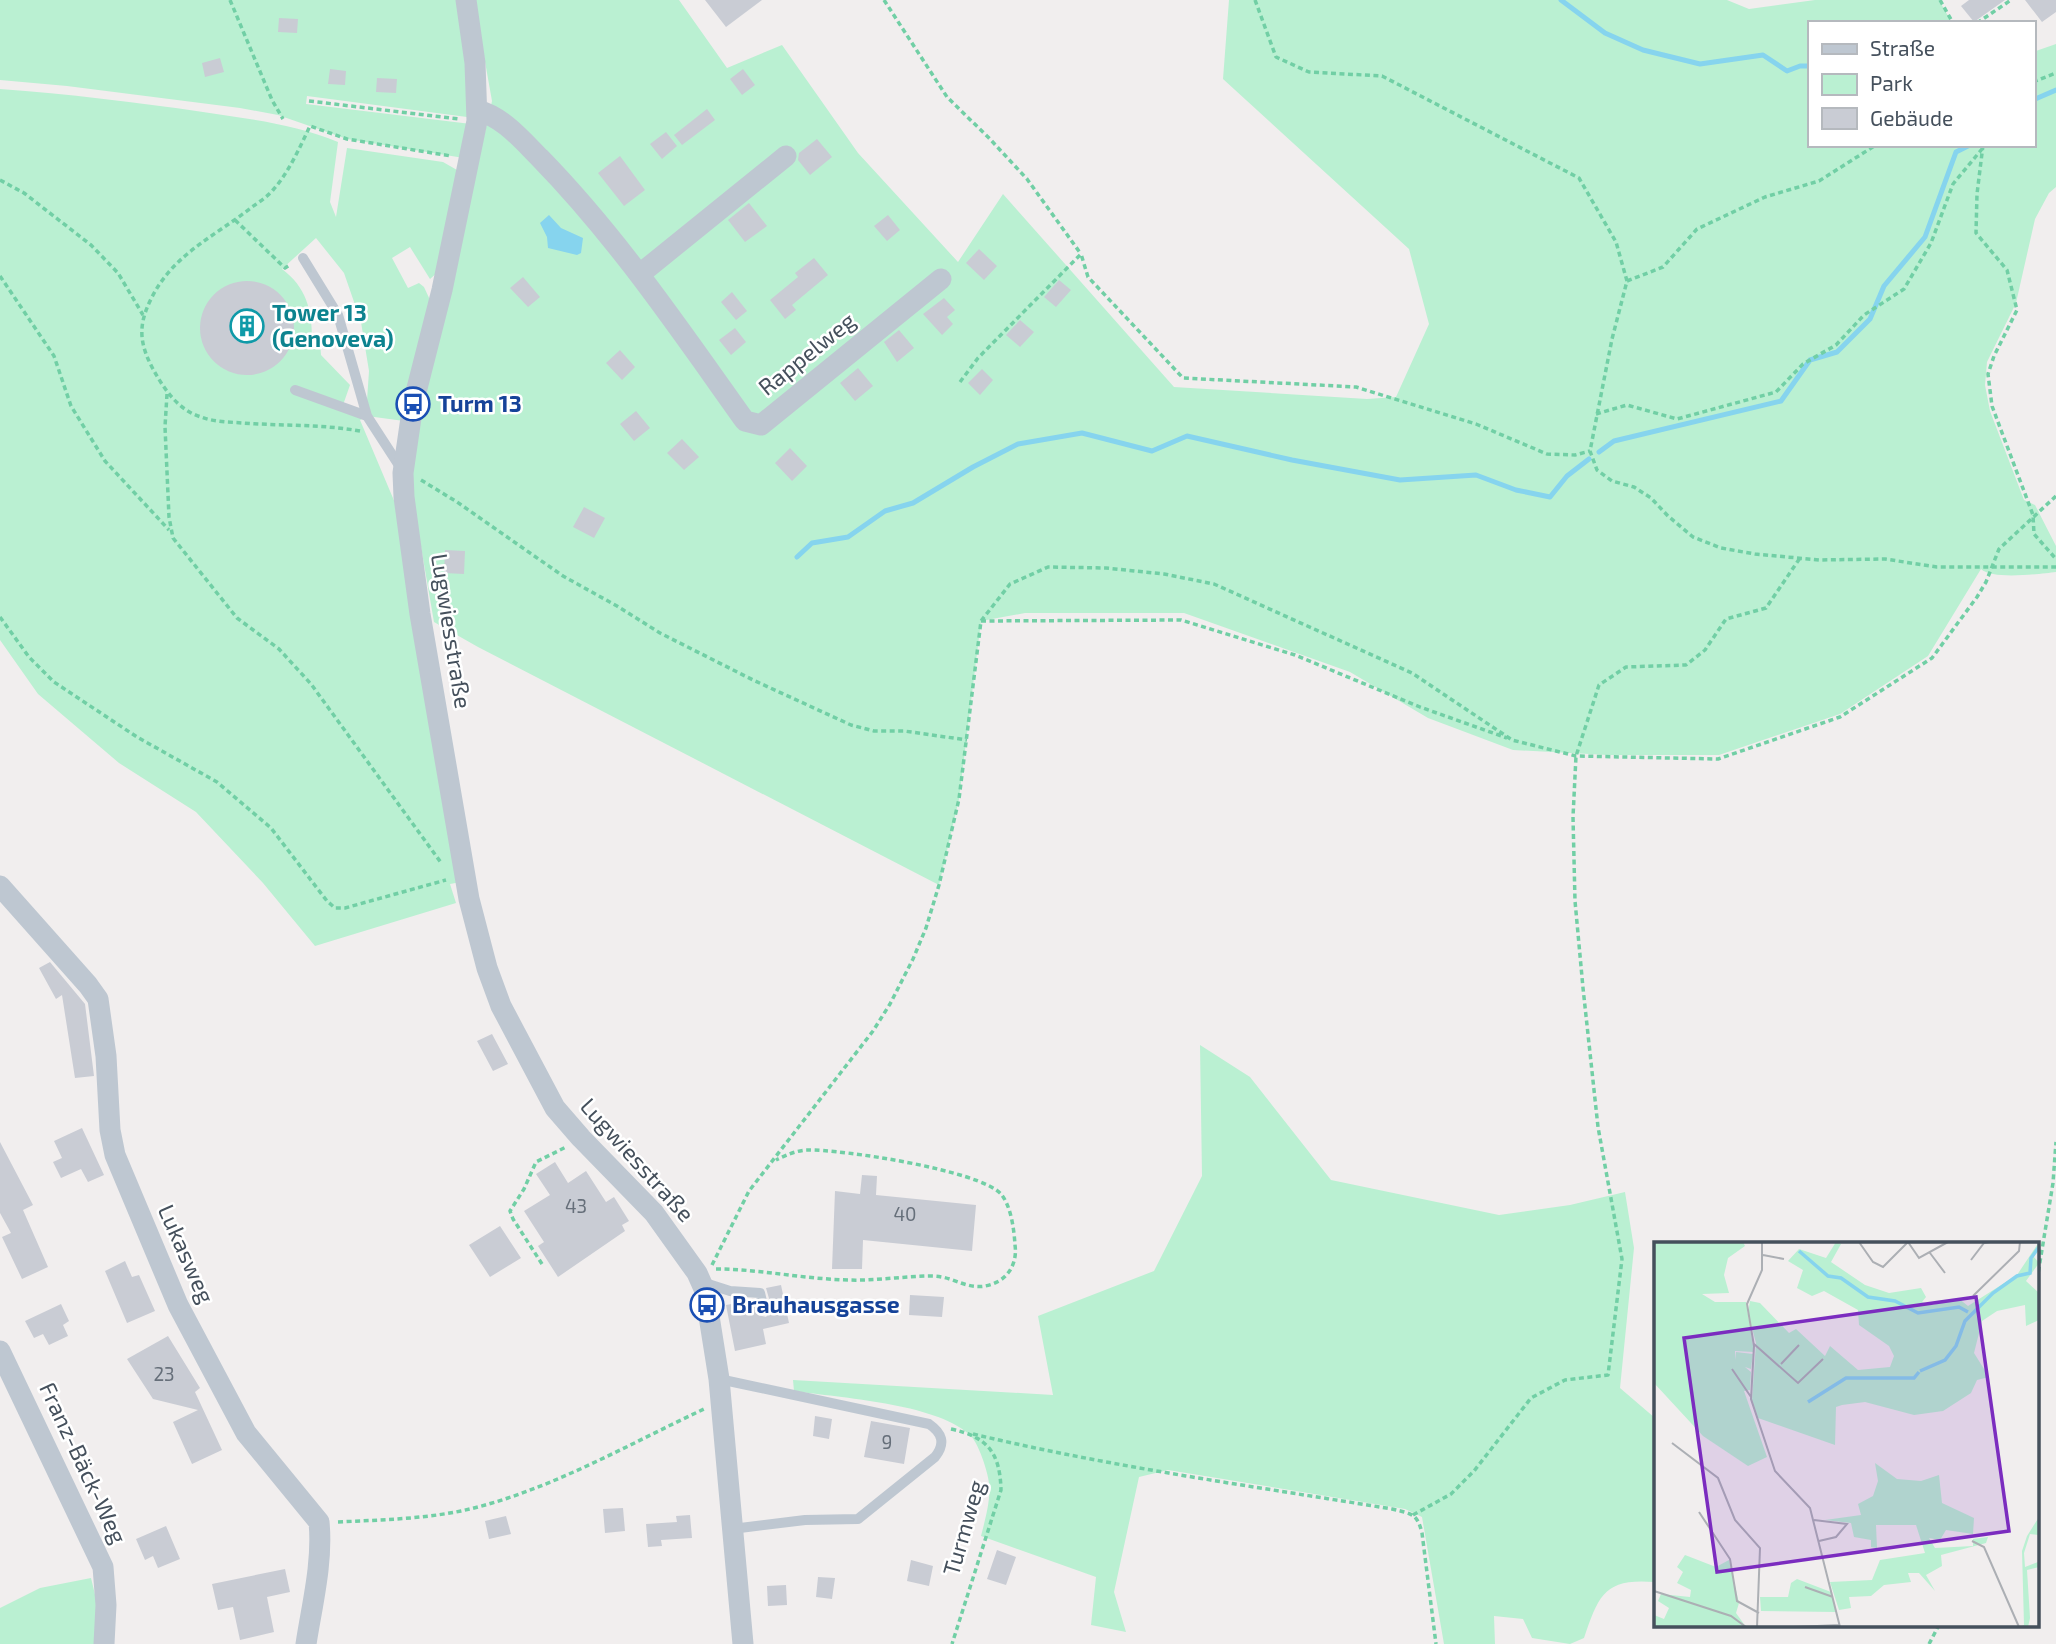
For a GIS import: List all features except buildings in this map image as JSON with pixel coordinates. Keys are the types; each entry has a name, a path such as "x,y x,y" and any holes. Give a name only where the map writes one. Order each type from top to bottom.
{"street":[{"name":"Lugwiesstraße","path":"466,0 475,63 477,116 442,290 413,404 403,473 420,614 476,929 501,1006 555,1108 580,1138 654,1213 702,1282 720,1390 743,1644"},
{"name":"Rappelweg","path":"477,116 490,113 514,131 559,177 640,274 745,421 761,425 941,279"},
{"path":"640,274 786,156"},
{"name":"Lukasweg","path":"0,886 98,999 106,1056 114,1155 172,1293 246,1433 319,1522"},
{"name":"Franz-Bäck-Weg","path":"0,1350 103,1567 106,1605 104,1644"},
{"path":"306,1644 318,1567 319,1522"}],"lane":[{"path":"303,258 338,315 367,416 403,473"},
{"path":"295,390 367,416"},
{"path":"702,1282 730,1292 760,1293 764,1310"},
{"path":"720,1390 929,1424 940,1433 942,1442 940,1450 862,1518 849,1521 767,1523 732,1529"}],"path":[{"path":"230,0 272,100 283,119"},
{"path":"884,0 947,97 1027,179 1081,254 1088,277 1183,378 1356,387 1476,424 1547,454 1575,455 1590,451"},
{"path":"1255,0 1276,57 1309,72 1381,76 1579,178 1616,242 1627,281 1612,340 1590,451 1597,470 1612,481 1634,487 1651,498 1693,537 1721,548 1800,558 1885,559 1937,567 2056,567"},
{"path":"1940,0 1952,21"},
{"path":"1980,21 2011,0"},
{"path":"2035,81 2056,74"},
{"path":"309,101 477,116"},
{"path":"378,435 315,425 270,425 202,418 183,407 167,392 143,345 143,316 169,269 273,191 310,126 347,139 470,159"},
{"path":"1627,281 1663,267 1697,229 1765,197 1819,181 1873,147"},
{"path":"1596,414 1627,405 1677,419 1776,392 1803,364 1836,345 1864,315 1904,289 1931,243 1953,184 1983,147"},
{"path":"1983,147 1976,233 2007,270 2017,310 1994,356 1989,374 1989,390 1992,406 2033,515 2032,524 2037,540 2056,559"},
{"path":"0,180 24,193 91,245 118,273 143,316"},
{"path":"235,220 285,268 303,258"},
{"path":"960,382 978,358 1081,254"},
{"path":"0,276 54,356 71,406 105,461 171,532 177,544 237,618 279,649 311,684 444,866"},
{"path":"167,392 165,427 171,532"},
{"path":"403,473 432,486 563,576 692,650 851,725 874,731 904,731 967,740"},
{"path":"981,621 1181,620 1295,655 1420,707 1512,740 1576,756 1718,759 1840,717 1932,658 1977,597 1986,582 1998,549 2056,496"},
{"path":"1413,1515 1451,1494 1474,1471 1531,1398 1565,1380 1608,1375 1622,1259 1598,1127 1575,901 1574,841 1576,756 1599,685 1626,667 1686,666 1705,650 1726,620 1766,608 1800,558"},
{"path":"772,1163 801,1151 834,1152 914,1164 984,1183 1000,1194 1005,1202 1016,1247 1014,1264 1000,1280 974,1286 934,1276 850,1280 743,1269 710,1269 744,1200 772,1163 873,1031 904,979 926,928 959,799 981,621 1010,584 1048,567 1106,568 1164,574 1214,584 1412,673 1512,740"},
{"path":"0,617 29,657 54,682 137,737 217,782 271,828 335,908 345,908 448,879"},
{"path":"542,1264 513,1219 512,1206 524,1189 536,1162 580,1138"},
{"path":"2038,1274 2053,1183 2056,1142"},
{"path":"319,1522 422,1517 496,1502 567,1474 720,1390"},
{"path":"929,1424 1031,1448 1165,1473 1392,1509 1413,1515 1418,1519 1422,1534 1436,1644"},
{"name":"Turmweg","path":"953,1644 1001,1490 1001,1472 992,1451 973,1434"},
{"path":"1929,1644 1938,1626"}],"green space":[{"path":"0,0 459,0 467,46 467,117 307,96 306,104 471,124 470,159 347,139 278,115 240,108 0,80"},
{"path":"474,0 679,0 727,68 782,45 858,153 958,262 1003,194 1174,387 1367,399 1396,397 1429,324 1409,249 1223,79 1229,0 1727,0 1749,9 1815,0 1939,0 1951,21 1808,21 1808,147 2035,147 2035,51 2056,44 2056,187 2049,193 2035,219 2016,303 1987,362 1985,385 1990,411 2024,500 2035,505 2056,546 2056,572 2005,575 1981,569 1928,656 1840,714 1719,755 1608,755 1513,750 1428,718 1350,672 1184,613 1025,613 981,621 959,799 939,885 434,622 412,495 414,445 492,101"},
{"path":"0,89 237,117 289,126 338,142 330,202 336,217 347,148 443,162 457,170 438,272 430,279 410,247 392,258 408,288 419,283 430,300 404,421 367,416 360,420 398,510 461,882 450,884 456,903 315,946 263,883 196,812 119,763 38,694 0,640","holes":["316,238 344,273 361,322 369,371 366,415 343,405 350,385 321,355 320,342 312,339 309,308 302,291 282,269"]},
{"path":"1200,1045 1250,1077 1331,1180 1499,1215 1570,1205 1625,1192 1634,1248 1620,1388 1654,1417 1654,1582 1625,1583 1606,1592 1594,1610 1584,1638 1570,1644 1532,1638 1523,1619 1494,1616 1495,1644 1444,1644 1422,1517 1405,1509 1168,1470 1139,1477 1114,1592 1126,1632 1091,1625 1096,1577 981,1536 989,1483 979,1450 969,1434 933,1415 910,1409 794,1391 793,1380 1053,1395 1038,1316 1154,1271 1202,1176"},
{"path":"91,1578 99,1611 98,1644 0,1644 0,1608 40,1588"}],"water":[{"path":"549,215 561,228 583,238 581,253 577,255 548,248 547,237 540,223"}],"waterway":[{"path":"1561,0 1605,33 1643,50 1700,64 1763,55 1787,71 1808,66"},
{"path":"2035,99 2056,90"},
{"path":"1599,452 1614,441 1781,401 1810,360 1837,352 1870,319 1884,286 1925,237 1956,152 1966,147"},
{"path":"797,557 812,543 848,537 885,511 913,503 1018,444 1082,433 1152,451 1187,436 1292,460 1400,480 1476,475 1516,490 1550,497 1567,476 1589,459"}],"place":[{"name":"Tower 13 (Genoveva)","path":"247,326"},
{"name":"Turm 13","path":"413,404"},
{"name":"Brauhausgasse","path":"707,1305"}]}
